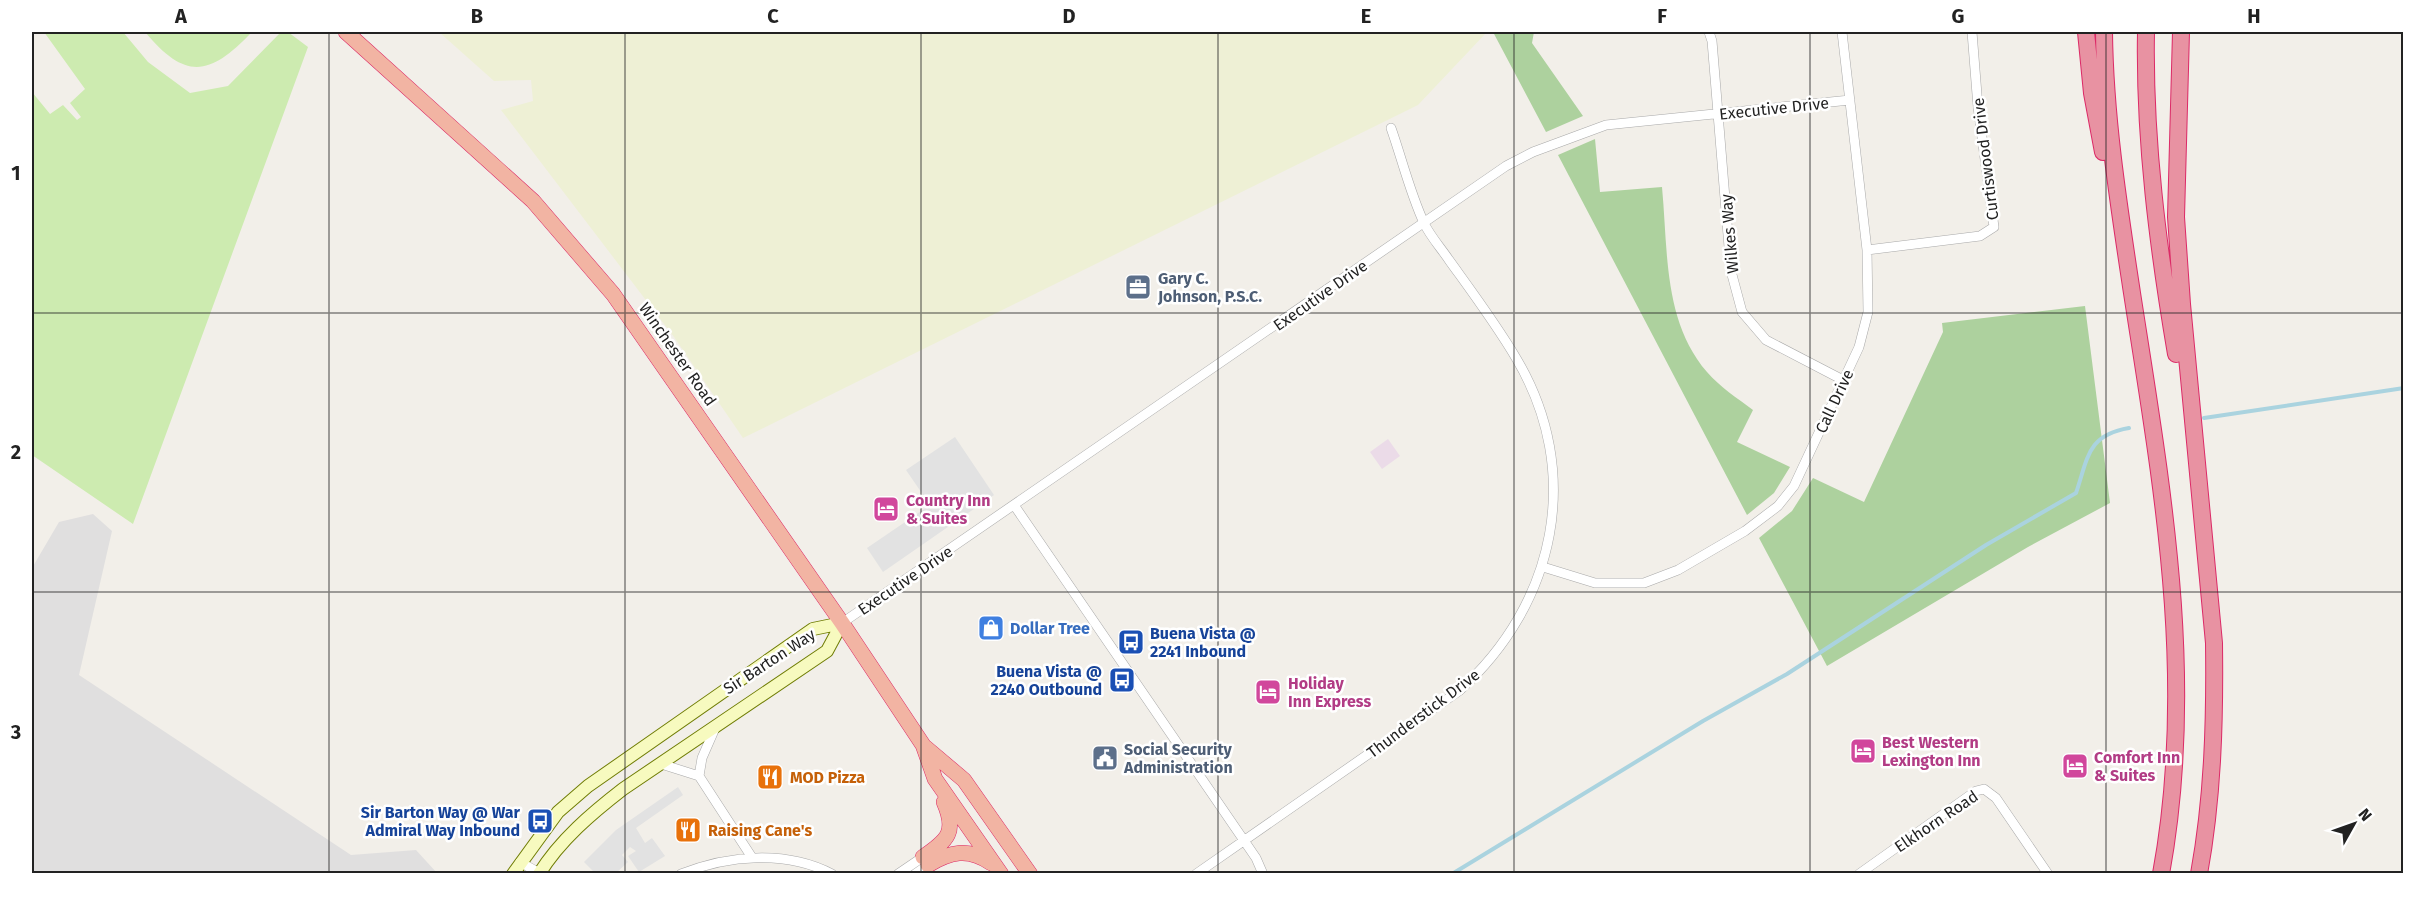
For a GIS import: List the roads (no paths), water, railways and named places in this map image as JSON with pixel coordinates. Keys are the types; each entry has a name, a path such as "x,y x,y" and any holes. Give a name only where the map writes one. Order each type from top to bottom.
{"highway":[{"name":"Winchester Road","path":"346,32 503,172 587,260 661,360 842,623 923,746 935,779 1000,871"},
{"path":"2086,32 2092,93 2151,415"},
{"path":"2104,32 2111,138 2151,415 2176,628 2176,742 2172,796 2161,873"},
{"path":"2146,32 2148,125 2155,199 2171,323 2198,476"},
{"path":"2181,32 2176,218 2214,643 2215,696 2209,817 2199,873"},
{"name":"Winchester Road","path":"923,746 964,780 1030,873"},
{"path":"922,865 942,843 949,833 951,824 935,779"},
{"path":"922,865 945,855 960,852 983,858 1000,871"}],"main road":[{"name":"Sir Barton Way","path":"540,873 550,855 595,810 827,651 842,623"},
{"name":"Sir Barton Way","path":"513,873 558,812 615,764 813,629 842,623"}],"street":[{"name":"Wilkes Way","path":"1709,32 1719,115 1731,271 1742,312 1766,340 1843,380"},
{"name":"Call Drive","path":"1543,567 1595,583 1644,583 1678,570 1745,531 1778,506 1794,486 1859,347 1868,312 1867,250 1842,32"},
{"name":"Curtiswood Drive","path":"1867,250 1980,236 1994,227 1978,107 1972,32"},
{"name":"Executive Drive","path":"842,623 1506,166 1577,134 1606,125 1633,120 1719,115 1850,100"},
{"name":"Thunderstick Drive","path":"1196,873 1434,710 1483,670 1517,623 1543,567 1552,505 1552,468 1542,418 1516,358 1424,223 1391,128"},
{"path":"1014,505 1244,840 1263,873"},
{"path":"699,776 702,758 716,726"},
{"path":"661,764 699,776 752,856"},
{"name":"Elkhorn Road","path":"1859,873 1976,791 1984,789 1996,798 2048,873"},
{"path":"681,873 752,856 794,862 832,873"},
{"path":"520,862 540,873"},
{"path":"898,873 922,865"}],"waterway":[{"path":"2204,418 2404,388"},
{"path":"1452,874 1703,721 1787,674 1986,545 2076,493 2087,459 2097,442 2115,431 2129,428"}],"place":[{"name":"Gary C. Johnson, P.S.C.","path":"1138,287"},
{"name":"Country Inn & Suites","path":"886,509"},
{"name":"Dollar Tree","path":"991,628"},
{"name":"Buena Vista @ 2241 Inbound","path":"1131,642"},
{"name":"Buena Vista @ 2240 Outbound","path":"1122,680"},
{"name":"Holiday Inn Express","path":"1268,692"},
{"name":"Best Western Lexington Inn","path":"1863,751"},
{"name":"Social Security Administration","path":"1105,758"},
{"name":"Comfort Inn & Suites","path":"2075,766"},
{"name":"MOD Pizza","path":"770,777"},
{"name":"Sir Barton Way @ War Admiral Way Inbound","path":"540,821"},
{"name":"Raising Cane's","path":"688,830"}]}
